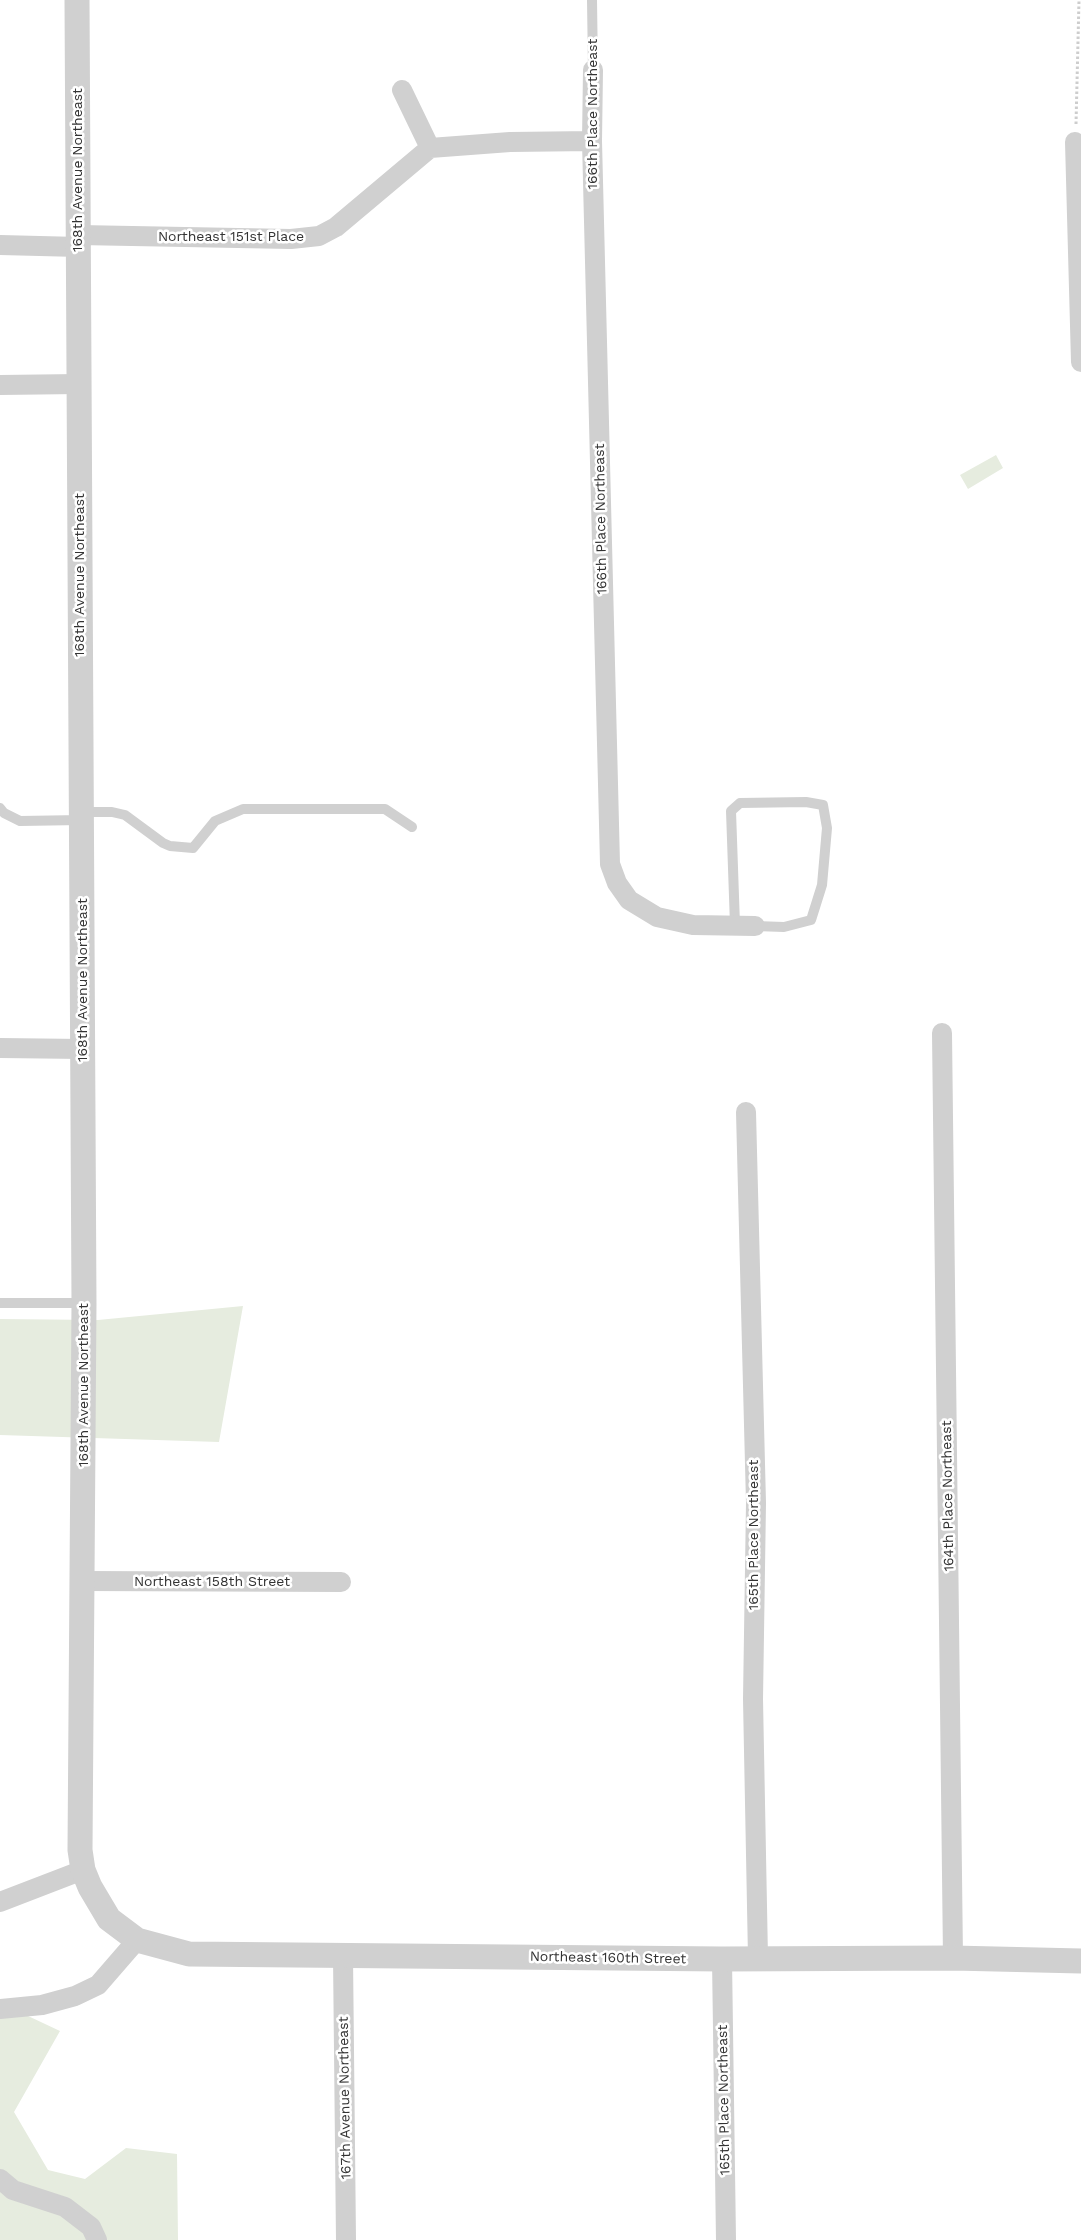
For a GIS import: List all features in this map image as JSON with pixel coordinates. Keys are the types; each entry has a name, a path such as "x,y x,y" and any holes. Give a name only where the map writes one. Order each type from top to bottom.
{"street":[{"name":"168th Avenue Northeast","path":"77,0 84,1303 80,1850 83,1870 109,1919 137,1940"},
{"name":"166th Place Northeast","path":"593,70 592,141 610,864 617,883 629,900 657,917 692,925 755,926"},
{"path":"402,90 430,148 510,142 592,141"},
{"path":"1075,142 1081,362"},
{"name":"Northeast 151st Place","path":"0,245 79,241 291,240 319,236 336,227 430,148"},
{"path":"0,385 79,384"},
{"name":"164th Place Northeast","path":"942,1033 953,1958"},
{"path":"0,1048 83,1048"},
{"name":"165th Place Northeast","path":"746,1112 755,1493 753,1699 758,1958"},
{"name":"Northeast 158th Street","path":"83,1581 341,1582"},
{"path":"0,1902 83,1870"},
{"path":"0,2009 42,2006 98,1985 137,1940"},
{"name":"Northeast 160th Street","path":"137,1940 189,1954 722,1959 953,1958 1081,1961"},
{"name":"167th Avenue Northeast","path":"343,1956 346,2240"},
{"name":"165th Place Northeast","path":"722,1959 726,2240"},
{"path":"0,2179 14,2190 65,2207 91,2227 97,2240"}],"lane":[{"name":"166th Place Northeast","path":"592,0 593,70"},
{"path":"735,925 731,811 740,803 806,802 822,804 827,828 823,875 811,920 784,927 755,926"},
{"path":"0,808 4,813 20,821 112,812 125,815 163,843 170,846 193,848 215,821 243,809 385,809 412,827"},
{"path":"0,1303 84,1303"}],"path":[{"path":"1075,142 1079,0"}],"shaded area":[{"path":"996,455 1003,468 968,489 960,475"},
{"path":"243,1306 219,1442 0,1435 0,1319 98,1320"},
{"path":"11,2008 60,2031 14,2112 48,2170 85,2179 126,2148 177,2154 178,2240 0,2240 0,2009"}]}
